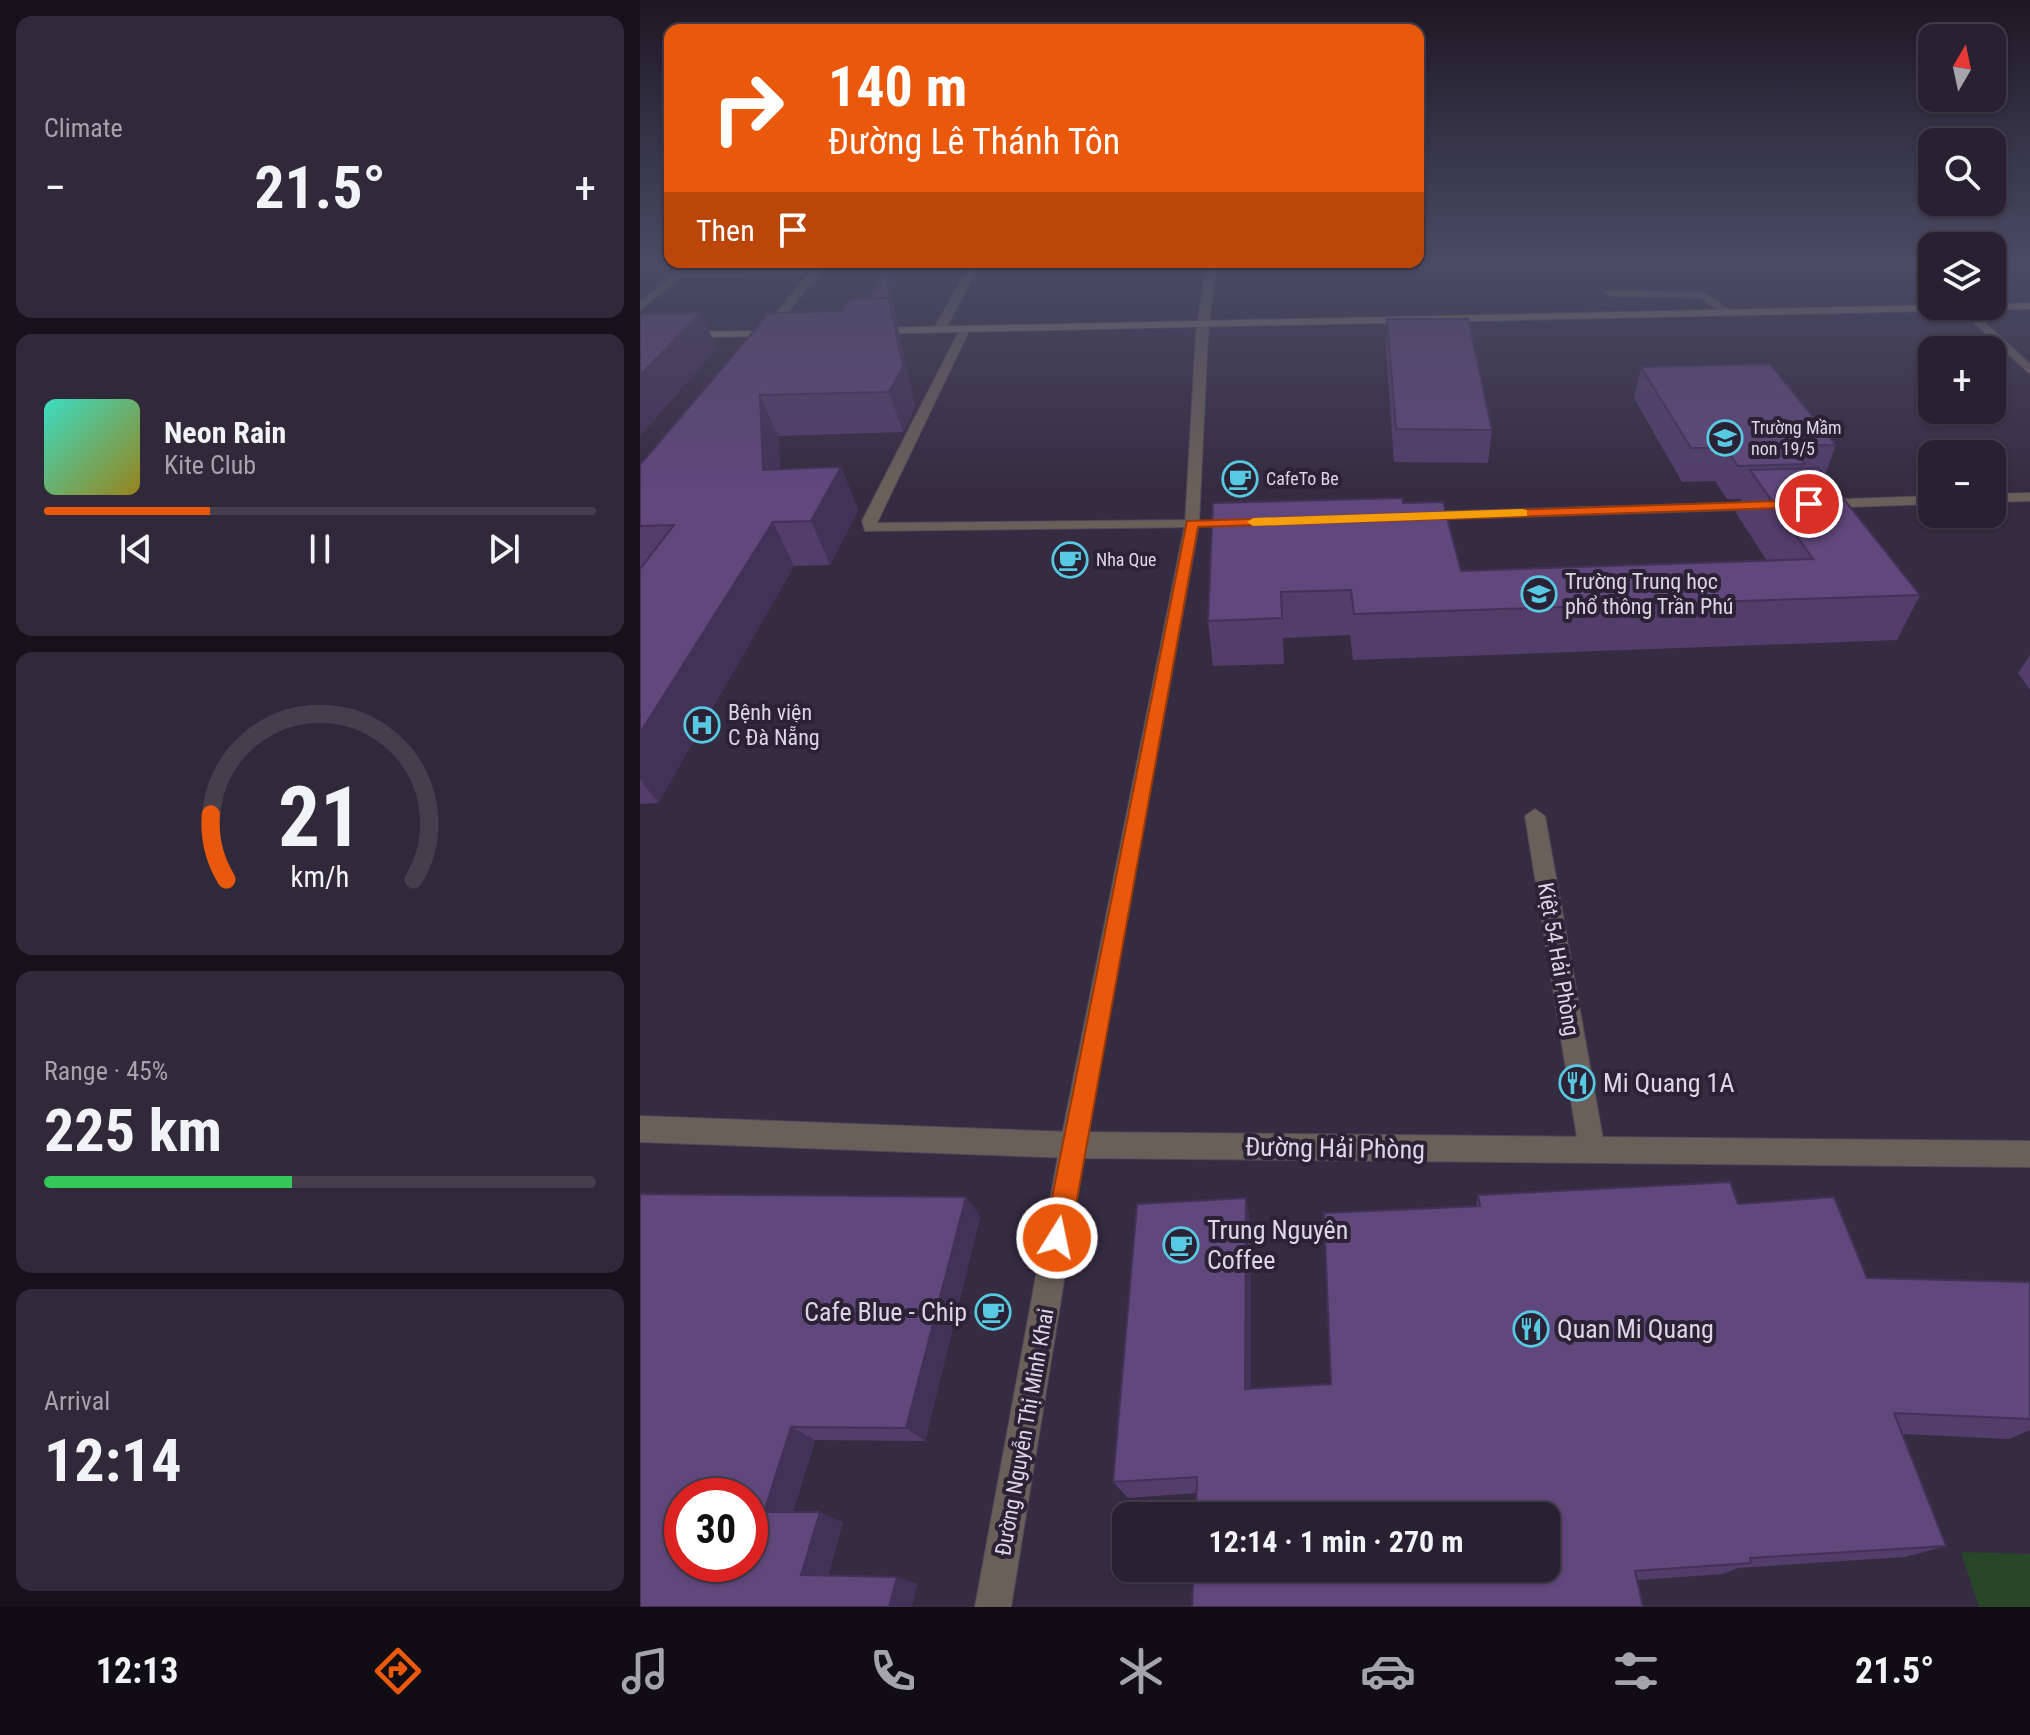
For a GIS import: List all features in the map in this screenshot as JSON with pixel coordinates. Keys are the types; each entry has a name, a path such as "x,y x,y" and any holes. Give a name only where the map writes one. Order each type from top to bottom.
{"street":[{"path":"961,337 869,521 870,528 1200,523"},
{"name":"Đường Nguyễn Thị Minh Khai","path":"993,1607 1073,1145 1200,523 1203,337"},
{"path":"1995,337 2030,370"},
{"path":"2006,498 2030,497"},
{"path":"1806,504 1918,500"},
{"path":"1397,517 1775,505"},
{"name":"Kiệt 54 Hải Phòng","path":"1535,816 1592,1150"},
{"name":"Đường Hải Phòng","path":"640,1129 1073,1145 2030,1154"}],"green space":[{"path":"1961,1552 2030,1554 2030,1607 1979,1607"}],"building":[{"path":"640,337 677,337 640,375"},
{"path":"749,337 897,337 903,367 889,392 760,395 763,470 841,467 811,521 773,522 640,733 640,569 674,525 640,526 640,465"},
{"path":"1388,337 1472,337 1492,430 1396,429"},
{"path":"1770,364 1836,445 1791,446 1805,464 1738,466 1725,448 1691,448 1641,367"},
{"path":"1819,468 1920,595 1354,614 1351,590 1281,592 1282,618 1208,621 1213,503 1402,498 1403,503 1443,502 1461,571 1813,559 1750,470"},
{"path":"1730,1182 1738,1204 1834,1197 1867,1278 2030,1282 2030,1419 1894,1413 1946,1546 1750,1558 1751,1563 1635,1571 1643,1607 1192,1607 1193,1582 1560,1582 1560,1502 1196,1502 1197,1477 1113,1482 1137,1204 1246,1198 1245,1389 1331,1384 1324,1213 1480,1206 1478,1195"},
{"path":"640,1194 966,1197 906,1428 791,1427 768,1499 768,1478 664,1478 664,1582 768,1582 768,1512 820,1512 801,1575 897,1577 889,1607 640,1607"}],"slow traffic":[{"path":"1253,522 1522,513"}],"place":[{"name":"Trường Mầm non 19/5","path":"1725,438"},
{"name":"CafeTo Be","path":"1240,479"},
{"name":"Nha Que","path":"1070,560"},
{"name":"Trường Trung học phổ thông Trần Phú","path":"1539,594"},
{"name":"Bệnh viện C Đà Nẵng","path":"702,725"},
{"name":"Mi Quang 1A","path":"1577,1083"},
{"name":"Trung Nguyên Coffee","path":"1181,1245"},
{"name":"Cafe Blue - Chip","path":"993,1312"},
{"name":"Quan Mi Quang","path":"1531,1329"}],"route":[{"path":"1057,1238 1192,524 1809,504"}]}
